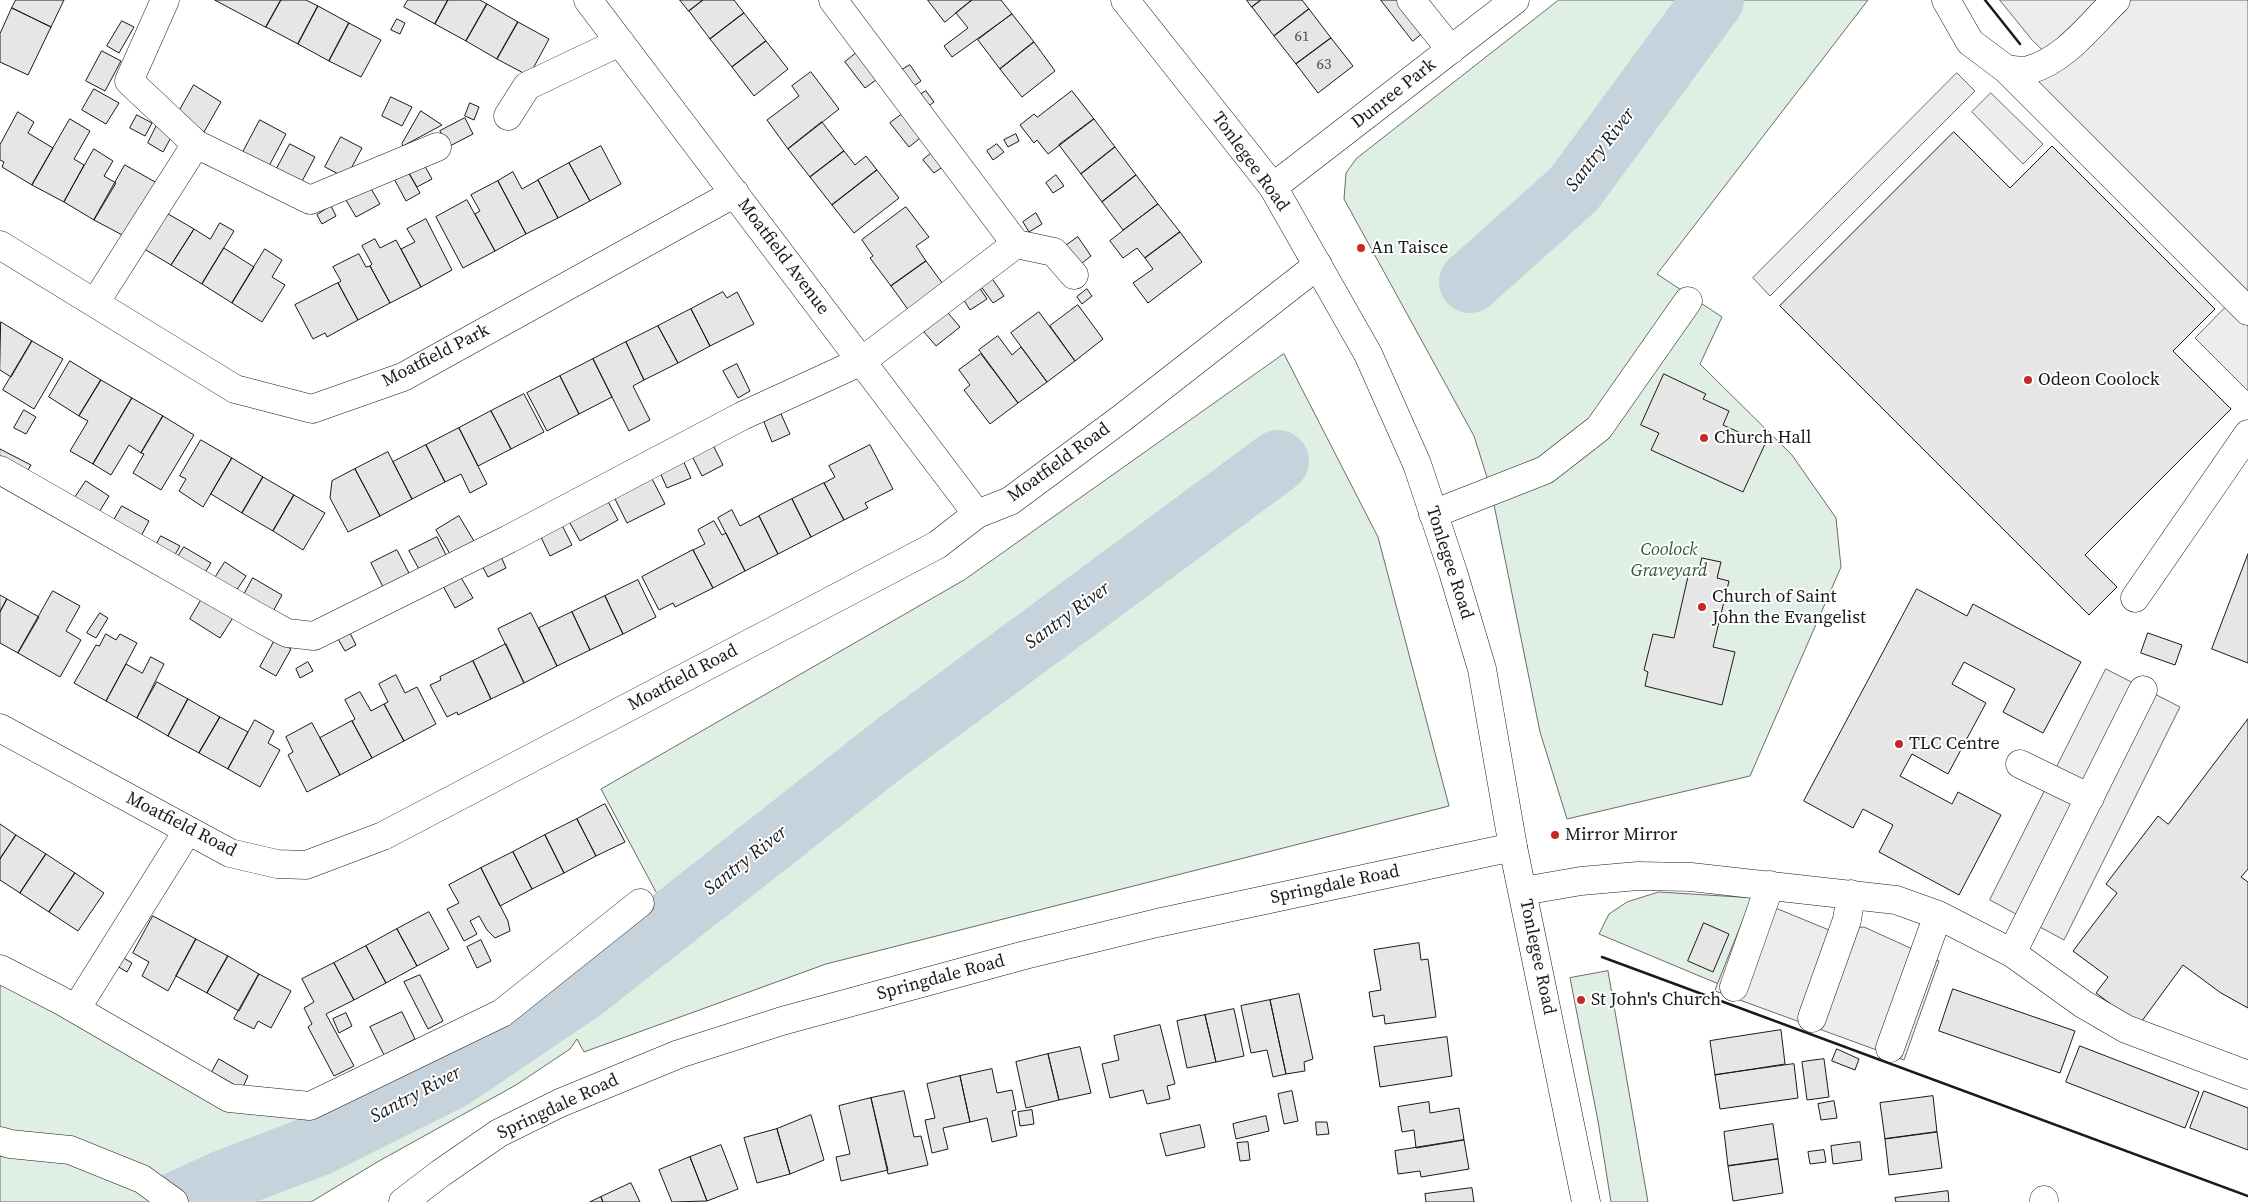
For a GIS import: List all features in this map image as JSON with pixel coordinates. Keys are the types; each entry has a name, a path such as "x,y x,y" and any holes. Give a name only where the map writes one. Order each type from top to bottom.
{"street":[{"path":"165,0 129,81 196,144 310,200 436,147"},
{"name":"Moatfield Avenue","path":"588,0 977,514"},
{"path":"833,0 1016,244 1054,252 1074,276"},
{"name":"Tonlegee Road","path":"1125,0 1272,187 1368,354 1417,464 1482,669 1513,847 1586,1202"},
{"path":"1411,0 1451,50"},
{"name":"Dunree Park","path":"1272,187 1514,0"},
{"path":"1946,0 1970,42 2006,69 2248,311"},
{"path":"2006,69 2027,70 2049,63 2065,51 2116,0"},
{"path":"508,116 527,86 620,42"},
{"path":"95,303 196,144"},
{"name":"Moatfield Park","path":"0,245 235,389 312,409 403,377 735,193"},
{"path":"0,470 279,629 287,633 314,636 509,539 742,416 862,361 1016,244"},
{"name":"Moatfield Road","path":"0,728 230,854 277,864 306,865 383,836 937,545 977,514 1010,501 1122,418 1318,266"},
{"path":"1433,514 1545,470 1599,428 1688,301"},
{"path":"2135,598 2248,434"},
{"path":"2012,953 2143,690"},
{"path":"2020,764 2090,798"},
{"path":"76,1009 188,830"},
{"name":"Springdale Road","path":"403,1202 441,1172 499,1133 560,1103 679,1054 782,1021 1025,955 1157,923 1513,847"},
{"path":"1523,891 1581,881 1638,876 1692,877 1896,900 1938,914 2012,953 2083,1004 2126,1029 2248,1075"},
{"path":"1734,987 1770,885"},
{"path":"1812,1018 1847,920 1851,894"},
{"path":"0,969 76,1009 229,1098 310,1106 502,1013 640,903"},
{"path":"1890,1048 1938,914"},
{"path":"0,1141 10,1144 70,1150 142,1180 174,1202"}],"green space":[{"name":"Coolock Graveyard","path":"1559,0 1868,0 1657,274 1722,317 1700,364 1792,455 1836,518 1841,567 1750,776 1567,819 1540,732 1491,490 1474,436 1344,199 1346,173 1356,159"},
{"path":"1284,354 1378,537 1449,806 826,964 584,1052 577,1039 570,1049 516,1085 379,1161 311,1202 0,1202 0,972 252,1097 300,1110 306,1124 478,1037 554,990 542,964 664,907 601,789 964,580"},
{"path":"1659,892 1755,898 1721,985 1599,934 1609,914 1627,902"},
{"path":"1608,971 1648,1202 1611,1202 1598,1121 1570,978"}],"shaded area":[{"path":"2000,0 2248,0 2248,391 2195,338 2242,290 2035,82 2055,62 2033,41"},
{"path":"1957,73 1975,91 1770,296 1753,278"},
{"path":"1991,93 2043,144 2023,164 1972,112"},
{"path":"2106,669 2180,707 2064,940 1990,900"},
{"path":"1748,908 1778,909 1829,930 1864,927 1939,961 1904,1060 1715,991"}],"building":[{"path":"16,0 64,0 51,27 12,8"},
{"path":"215,0 281,0 266,27"},
{"path":"281,0 306,0 318,6 298,44 266,27"},
{"path":"408,0 448,0 435,24 404,7"},
{"path":"448,0 480,0 487,4 466,41 435,24"},
{"path":"680,0 703,0 689,11"},
{"path":"703,0 734,0 744,13 710,39 689,11"},
{"path":"928,0 972,0 945,22"},
{"path":"972,0 1001,0 1012,14 952,57 944,46 968,28 956,13"},
{"path":"1247,0 1261,0 1252,7"},
{"path":"1261,0 1302,0 1309,9 1274,36 1252,7"},
{"path":"1381,0 1398,0 1424,32 1413,41"},
{"path":"487,4 518,22 497,59 466,41"},
{"path":"318,6 349,23 329,61 298,44"},
{"path":"12,8 51,27 28,75 0,62 0,34"},
{"path":"1309,9 1331,38 1296,64 1274,36"},
{"path":"744,13 766,41 732,67 710,39"},
{"path":"1012,14 1034,42 1000,69 978,40"},
{"path":"397,19 405,23 400,34 391,30"},
{"path":"122,21 134,27 119,53 107,46"},
{"path":"518,22 549,39 529,76 497,59"},
{"path":"349,23 381,40 361,77 329,61"},
{"path":"1331,38 1353,66 1318,93 1296,64"},
{"path":"766,41 788,69 754,96 732,67"},
{"path":"1034,42 1055,71 1022,97 1000,69"},
{"path":"860,50 880,77 865,88 845,62"},
{"path":"102,51 121,61 105,91 86,81"},
{"path":"910,65 921,81 911,88 900,71"},
{"path":"811,72 839,109 788,149 767,120 799,96 792,86"},
{"path":"194,85 221,102 204,132 177,115"},
{"path":"94,89 119,103 106,124 82,110"},
{"path":"926,91 934,102 926,108 917,97"},
{"path":"1072,91 1094,119 1048,154 1037,140 1034,143 1020,125 1034,114 1037,117"},
{"path":"391,97 412,107 402,126 382,116"},
{"path":"470,103 479,107 474,120 465,116"},
{"path":"421,111 442,125 403,146 402,144"},
{"path":"18,112 34,122 28,133 53,148 32,185 2,167 4,162 0,160 0,145"},
{"path":"905,112 924,135 909,147 890,123"},
{"path":"137,115 152,123 145,136 130,128"},
{"path":"465,118 473,134 448,147 440,131"},
{"path":"70,119 90,131 74,159 84,165 64,202 32,185"},
{"path":"1094,119 1115,147 1081,174 1059,145"},
{"path":"260,120 286,134 269,166 243,152"},
{"path":"822,122 844,151 810,177 788,149"},
{"path":"157,125 173,134 163,152 148,143"},
{"name":"Odeon Coolock","path":"1954,132 2010,188 2052,146 2215,309 2173,351 2231,409 2085,555 2117,587 2089,615 1780,306"},
{"path":"1016,134 1019,141 1008,147 1004,140"},
{"path":"341,137 362,148 346,178 325,167"},
{"path":"290,144 315,157 300,185 275,172"},
{"path":"997,144 1004,152 993,160 987,151"},
{"path":"601,146 621,184 590,201 569,163"},
{"path":"1115,147 1136,175 1102,202 1081,174"},
{"path":"94,149 113,161 104,176 116,183 94,220 64,202"},
{"path":"844,151 855,165 866,156 877,170 832,205 810,177"},
{"path":"934,151 945,165 934,173 923,160"},
{"path":"421,159 432,179 417,187 406,168"},
{"path":"569,163 590,201 558,218 538,180"},
{"path":"125,165 157,183 126,237 94,220"},
{"path":"406,168 420,193 406,201 392,175"},
{"path":"877,170 899,198 854,233 832,205"},
{"path":"513,172 522,189 538,180 558,218 526,234 498,181"},
{"path":"1056,175 1064,186 1053,193 1046,183"},
{"path":"1136,175 1158,204 1123,230 1102,202"},
{"path":"498,181 526,234 495,251 475,214 480,211 471,195"},
{"path":"370,187 380,204 356,217 346,200"},
{"path":"467,200 495,251 463,268 436,217"},
{"path":"1158,204 1180,232 1145,258 1137,248 1123,258 1110,241"},
{"path":"331,206 336,216 322,224 317,215"},
{"path":"906,207 929,237 916,246 926,261 891,286 870,258 873,256 862,240"},
{"path":"163,211 194,229 171,265 141,247"},
{"path":"1036,213 1042,224 1029,232 1023,222"},
{"path":"426,219 452,270 421,287 401,249 415,242 407,229"},
{"path":"220,223 234,231 202,284 171,265 194,229 210,239"},
{"path":"1180,232 1202,262 1148,303 1133,283 1153,269 1145,258"},
{"path":"1078,237 1091,256 1077,267 1064,247"},
{"path":"375,239 380,248 396,240 421,287 390,303 370,266 372,264 362,246"},
{"path":"224,248 254,267 232,303 202,284"},
{"path":"265,249 282,260 272,277 285,285 262,322 232,303"},
{"path":"359,254 366,267 370,266 390,303 358,320 338,283 341,281 333,267"},
{"path":"926,261 946,288 912,315 891,286"},
{"path":"991,277 1004,296 993,303 980,285"},
{"path":"338,283 358,320 327,337 325,333 313,339 295,305"},
{"path":"979,287 987,299 970,310 962,297"},
{"path":"1087,289 1092,296 1082,304 1077,297"},
{"path":"723,292 727,298 737,292 754,324 710,346 691,309"},
{"path":"1078,305 1103,339 1075,361 1050,326"},
{"path":"691,309 710,346 678,363 658,326"},
{"path":"1039,312 1075,361 1047,382 1011,333"},
{"path":"948,313 960,327 936,346 924,332"},
{"path":"1,322 32,341 11,377 0,370"},
{"path":"658,326 678,363 644,380 626,342"},
{"path":"998,336 1012,355 1021,347 1047,382 1018,403 979,350"},
{"path":"32,341 63,359 34,409 3,390"},
{"path":"626,342 644,380 633,386 650,420 629,431 593,359"},
{"path":"981,354 1018,403 990,424 964,390 970,385 959,370"},
{"path":"593,359 612,397 579,414 560,376"},
{"path":"70,361 101,380 79,416 49,397"},
{"path":"737,364 750,391 738,398 723,371"},
{"name":"Church Hall","path":"1664,374 1706,394 1703,399 1729,411 1723,425 1765,444 1743,492 1651,450 1659,433 1641,425"},
{"path":"560,376 579,414 547,431 527,393"},
{"path":"101,380 132,398 93,464 70,451 88,421 79,416"},
{"path":"524,394 544,432 511,449 491,411"},
{"path":"132,398 163,416 141,453 129,445 111,475 93,464"},
{"path":"24,410 36,417 26,434 14,428"},
{"path":"491,411 511,449 478,466 459,428"},
{"path":"781,414 790,434 772,442 764,422"},
{"path":"163,416 194,435 161,490 133,473 144,454 141,453"},
{"path":"459,428 487,484 470,493 461,474 445,482 426,445"},
{"path":"201,440 232,458 203,507 179,491 186,479 180,476"},
{"path":"712,443 723,465 702,476 691,454"},
{"path":"426,445 445,482 412,499 393,462"},
{"path":"870,445 893,489 865,503 868,508 844,520 824,483 835,477 829,466"},
{"path":"0,449 31,465 25,475 0,463"},
{"path":"388,452 412,499 380,516 355,469"},
{"path":"232,458 263,477 242,513 211,494"},
{"path":"682,458 691,478 667,488 658,468"},
{"path":"355,469 380,516 348,532 330,498 332,481"},
{"path":"650,475 665,504 627,523 613,495"},
{"path":"263,477 294,495 273,531 242,513"},
{"path":"86,481 109,496 96,517 72,502"},
{"path":"824,483 844,520 811,537 792,499"},
{"path":"604,494 618,520 580,541 566,516"},
{"path":"294,495 325,513 303,550 273,531"},
{"path":"792,499 811,537 778,554 759,516"},
{"path":"122,506 149,521 138,542 110,527"},
{"path":"732,510 740,526 759,516 778,554 745,571 718,518"},
{"path":"459,516 474,541 450,554 436,530"},
{"path":"560,521 572,545 550,556 539,533"},
{"path":"714,521 722,535 726,533 745,571 713,588 693,550 705,544 698,530"},
{"path":"161,536 180,546 172,560 154,549"},
{"path":"437,537 447,557 420,571 409,551"},
{"path":"184,547 211,563 201,579 174,563"},
{"path":"397,550 410,575 384,589 371,563"},
{"path":"693,550 713,588 675,607 673,603 659,610 642,577"},
{"path":"499,552 506,568 488,577 480,562"},
{"path":"2248,554 2248,663 2212,649"},
{"name":"Church of Saint John the Evangelist","path":"1702,558 1721,562 1717,578 1729,581 1713,647 1735,652 1722,705 1645,686 1648,672 1644,670 1653,634 1674,638 1689,572 1698,574"},
{"path":"225,562 246,576 234,594 213,581"},
{"path":"460,576 473,598 455,608 443,586"},
{"path":"253,578 282,595 270,617 241,600"},
{"path":"638,580 656,617 623,634 605,596"},
{"name":"TLC Centre","path":"1917,589 1967,616 1973,604 2081,662 2043,733 2003,712 2015,689 1964,662 1952,684 1986,703 1948,774 1912,754 1900,776 1952,804 1958,792 2001,815 1959,895 1879,852 1893,825 1863,809 1853,828 1804,801"},
{"path":"53,591 80,606 66,631 81,640 60,677 18,653"},
{"path":"0,595 7,599 0,612"},
{"path":"605,596 623,634 590,650 572,612"},
{"path":"203,597 234,616 220,638 190,619"},
{"path":"7,599 39,617 18,653 0,643 0,612"},
{"path":"572,612 590,650 557,666 539,628"},
{"path":"100,613 108,618 96,638 87,633"},
{"path":"531,613 557,666 524,683 498,629"},
{"path":"350,633 356,645 345,651 338,639"},
{"path":"2148,633 2182,645 2175,665 2141,653"},
{"path":"106,634 116,640 120,634 137,643 106,701 74,683 96,645 99,646"},
{"path":"275,640 291,649 276,676 260,667"},
{"path":"506,644 524,683 491,699 473,661"},
{"path":"151,657 164,664 137,718 106,701 126,664 142,673"},
{"path":"473,661 491,699 458,715 457,712 447,717 430,685 441,680 440,677"},
{"path":"308,662 313,671 300,678 296,669"},
{"path":"396,675 405,693 417,687 436,724 404,741 384,704 388,702 379,684"},
{"path":"157,682 188,699 168,736 137,718"},
{"path":"360,692 371,711 384,704 404,741 372,758 352,721 355,719 345,700"},
{"path":"188,699 220,717 199,753 168,736"},
{"path":"220,717 248,732 228,769 199,753"},
{"path":"2248,719 2248,869 2241,877 2248,882 2248,1008 2221,993 2183,965 2139,1025 2096,993 2108,977 2073,951 2117,893 2106,884 2158,816 2168,824"},
{"path":"255,720 274,731 268,743 280,750 260,787 228,769"},
{"path":"352,721 372,758 340,775 320,738"},
{"path":"312,723 340,775 307,792 288,755 293,752 286,737"},
{"path":"605,804 625,842 596,856 577,819"},
{"path":"577,819 596,856 564,873 545,835"},
{"path":"0,824 16,835 0,859"},
{"path":"16,835 46,854 20,893 0,880 0,859"},
{"path":"545,835 564,873 532,889 513,852"},
{"path":"513,852 532,889 500,906 481,868"},
{"path":"46,854 75,873 49,912 20,893"},
{"path":"481,868 508,921 510,931 495,938 487,930 479,916 470,921 477,934 464,941 447,909 459,903 449,885"},
{"path":"75,873 104,893 78,931 49,912"},
{"path":"429,912 449,949 417,966 397,929"},
{"path":"153,916 196,939 168,991 142,976 149,962 133,953"},
{"path":"1704,923 1729,934 1713,972 1688,961"},
{"path":"397,929 417,966 386,983 366,946"},
{"path":"196,939 228,956 207,993 176,976"},
{"path":"481,940 491,961 477,968 467,947"},
{"path":"1419,943 1421,960 1428,959 1436,1017 1385,1024 1384,1015 1373,1017 1369,992 1381,990 1374,950"},
{"path":"366,946 386,983 354,1000 334,963"},
{"path":"228,956 259,974 239,1011 207,993"},
{"path":"122,957 132,963 127,972 117,966"},
{"path":"334,963 354,1000 326,1014 354,1066 334,1076 308,1027 312,1024 304,1008 314,1002 302,979"},
{"path":"259,974 291,991 271,1028 258,1021 254,1029 234,1019"},
{"path":"420,975 443,1021 428,1029 404,982"},
{"path":"1953,989 2075,1031 2060,1073 1939,1031"},
{"path":"1299,994 1313,1059 1304,1062 1305,1071 1286,1074 1270,1000"},
{"path":"1270,1000 1286,1074 1273,1077 1267,1050 1251,1053 1241,1006"},
{"path":"1234,1009 1244,1056 1216,1062 1205,1015"},
{"path":"402,1012 415,1039 384,1055 370,1027"},
{"path":"346,1013 352,1026 339,1033 333,1019"},
{"path":"1205,1015 1216,1062 1187,1068 1177,1021"},
{"path":"1160,1025 1175,1084 1167,1086 1170,1099 1147,1104 1143,1090 1110,1098 1102,1064 1119,1060 1114,1036"},
{"path":"1781,1030 1785,1064 1715,1075 1710,1041"},
{"path":"1447,1037 1452,1076 1380,1087 1374,1047"},
{"path":"2080,1046 2199,1092 2185,1128 2066,1082"},
{"path":"1080,1047 1091,1093 1059,1100 1048,1054"},
{"path":"1837,1049 1859,1059 1855,1070 1832,1061"},
{"path":"1048,1054 1059,1100 1026,1108 1016,1062"},
{"path":"219,1059 248,1076 242,1089 212,1072"},
{"path":"1824,1059 1829,1097 1807,1100 1802,1062"},
{"path":"1794,1064 1798,1098 1720,1109 1715,1075"},
{"path":"992,1069 997,1093 1012,1090 1016,1110 1012,1111 1017,1136 992,1142 987,1118 970,1122 960,1076"},
{"path":"960,1076 970,1122 943,1128 948,1149 932,1153 925,1120 935,1118 927,1084"},
{"path":"904,1091 914,1137 921,1136 928,1165 888,1174 871,1098"},
{"path":"1292,1091 1298,1121 1284,1124 1278,1094"},
{"path":"2204,1091 2248,1108 2248,1150 2190,1128"},
{"path":"1933,1096 1937,1132 1885,1139 1880,1103"},
{"path":"871,1098 888,1170 841,1181 836,1157 850,1154 839,1106"},
{"path":"1834,1101 1837,1118 1821,1120 1818,1104"},
{"path":"1429,1102 1430,1113 1459,1108 1464,1140 1416,1148 1414,1130 1402,1132 1398,1107"},
{"path":"1032,1110 1034,1124 1020,1126 1018,1112"},
{"path":"811,1115 824,1160 790,1174 777,1129"},
{"path":"1266,1116 1269,1131 1236,1139 1233,1124"},
{"path":"1316,1122 1327,1122 1329,1134 1317,1135"},
{"path":"1773,1124 1778,1159 1728,1166 1724,1132"},
{"path":"1200,1125 1205,1147 1166,1156 1160,1134"},
{"path":"777,1129 790,1174 757,1183 744,1138"},
{"path":"1937,1132 1942,1168 1889,1175 1885,1139"},
{"path":"1464,1140 1469,1169 1421,1177 1420,1171 1398,1174 1395,1151"},
{"path":"1248,1142 1250,1160 1240,1161 1237,1143"},
{"path":"1860,1142 1862,1160 1833,1164 1831,1146"},
{"path":"721,1145 738,1189 707,1201 690,1157"},
{"path":"1824,1150 1826,1162 1810,1164 1808,1152"},
{"path":"690,1157 707,1201 672,1202 659,1170"},
{"path":"1778,1159 1783,1193 1733,1201 1728,1166"},
{"path":"631,1183 640,1202 603,1202 601,1197"},
{"path":"1472,1188 1474,1202 1426,1202 1425,1194"},
{"path":"1948,1191 1949,1202 1896,1202 1895,1198"},
{"path":"601,1197 603,1202 590,1202"}],"waterway":[{"name":"Santry River","path":"1470,282 1574,189 1713,0"},
{"name":"Santry River","path":"178,1202 224,1181 318,1145 452,1078 585,988 894,745 1278,461"}],"wall":[{"path":"1985,0 2020,44"},
{"path":"1602,957 2248,1196"}],"place":[{"name":"An Taisce","path":"1361,248"},
{"name":"Odeon Coolock","path":"2028,380"},
{"name":"Church Hall","path":"1704,438"},
{"name":"Church of Saint John the Evangelist","path":"1702,607"},
{"name":"TLC Centre","path":"1899,744"},
{"name":"Mirror Mirror","path":"1555,835"},
{"name":"St John's Church","path":"1581,1000"}]}
